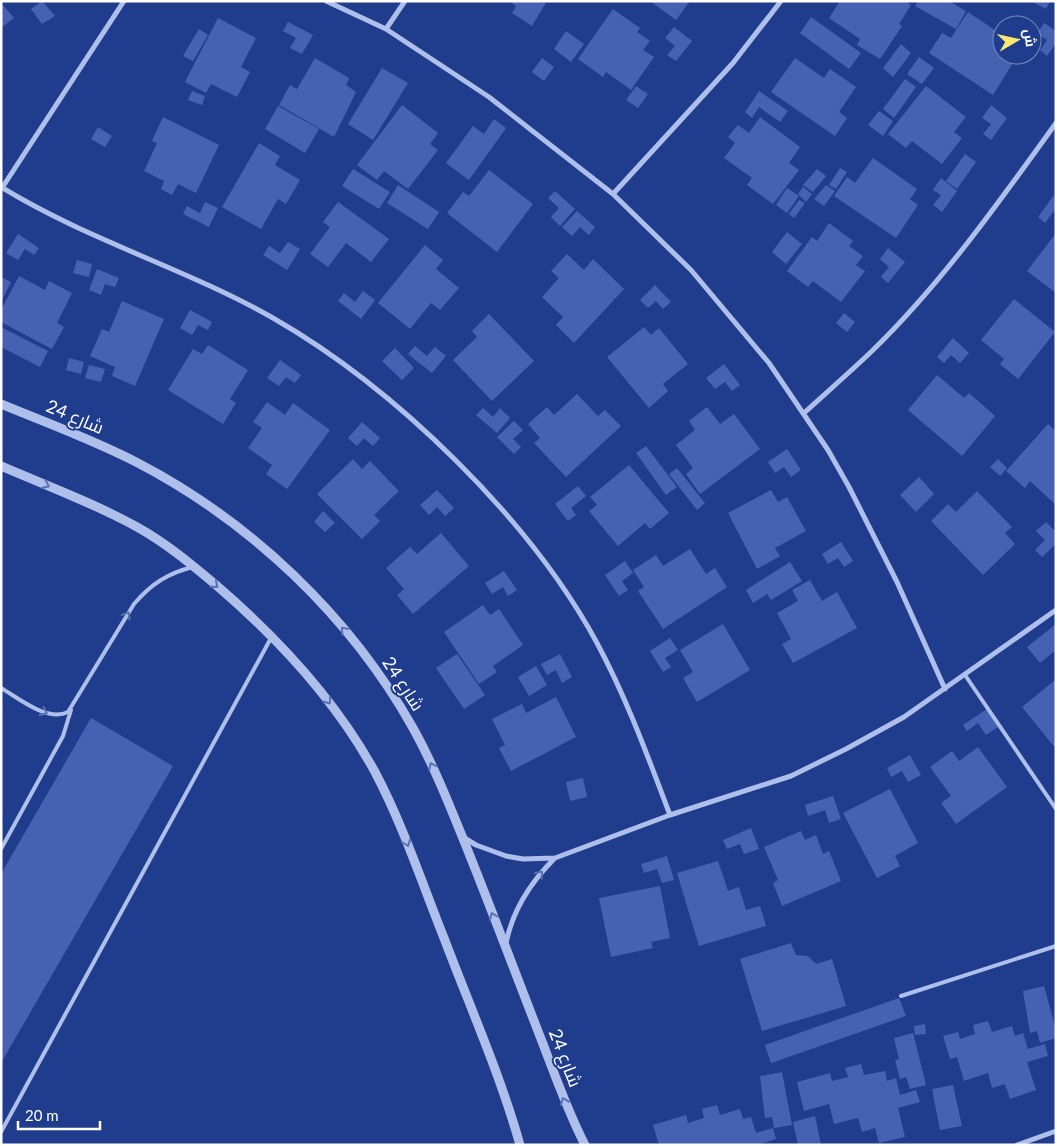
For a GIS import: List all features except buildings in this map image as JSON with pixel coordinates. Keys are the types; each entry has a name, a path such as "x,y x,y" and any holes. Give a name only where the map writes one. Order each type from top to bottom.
{"street":[{"path":"124,1 2,187 52,215 272,318 325,352 376,389 424,430 470,475 511,522 550,570 574,605 596,642 634,719 670,815"},
{"path":"326,1 386,29 489,97 613,194 691,270 769,363 804,413 850,487 897,582 945,689"},
{"path":"386,29 405,1"},
{"path":"613,194 733,63 780,1"},
{"path":"804,413 873,350 923,294 972,237 1056,123"},
{"name":"شارع 24","path":"1,404 107,448 168,480 240,529 280,562 353,639 385,682 413,728 436,776 462,836 560,1089 585,1145"},
{"path":"1,466 136,527 167,545 272,636 317,686 343,721 398,819 498,1077 520,1145"},
{"path":"462,836 476,845 506,856 523,859 555,858 670,815 791,776 863,740 945,689 1056,610"},
{"path":"505,948 508,931 522,899 531,884 555,858"},
{"path":"1018,1145 1056,1131"}],"lane":[{"path":"1,850 63,736 71,707 134,604 146,590 161,579 177,571 194,567"},
{"path":"1,1132 272,636"},
{"path":"965,675 1056,808"},
{"path":"1,688 48,714 61,715 71,707"},
{"path":"900,996 1056,946"}]}
